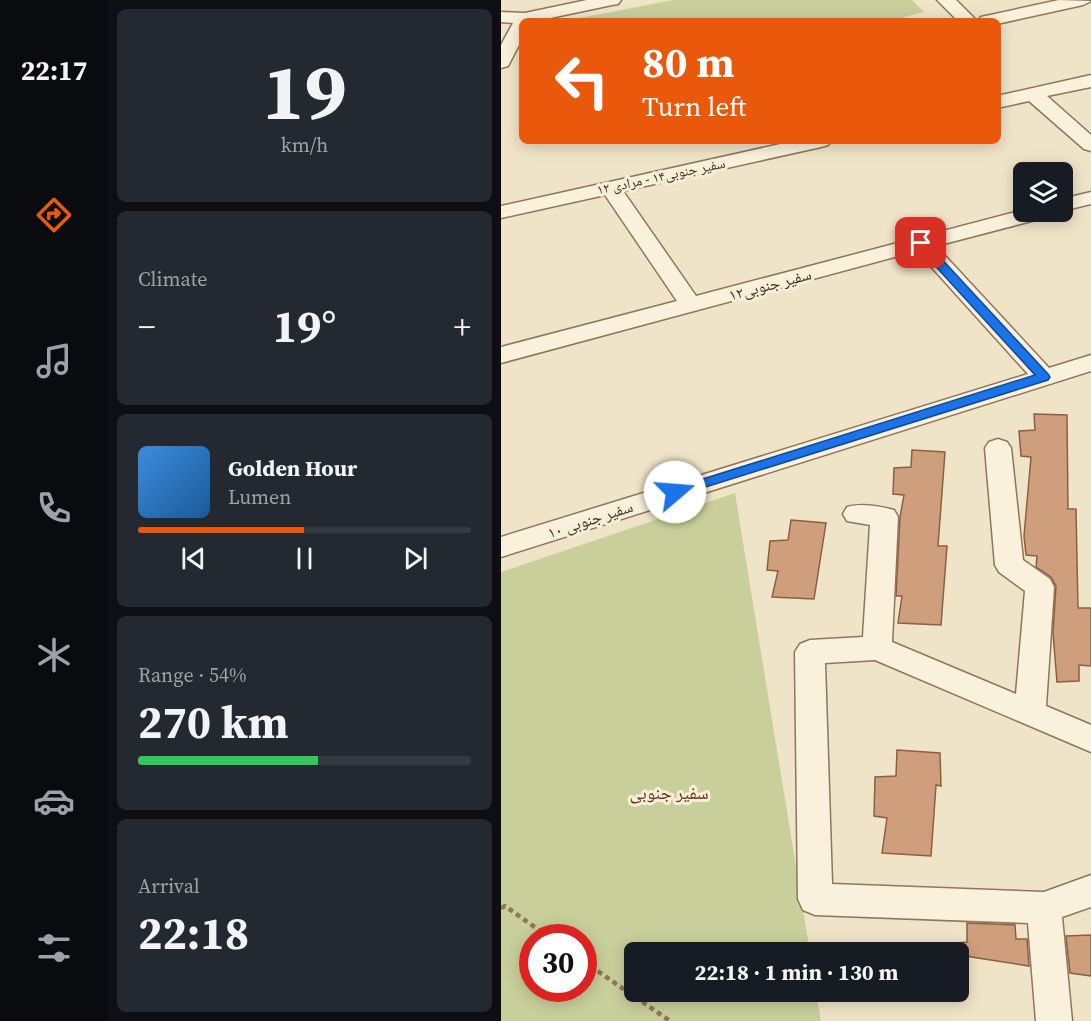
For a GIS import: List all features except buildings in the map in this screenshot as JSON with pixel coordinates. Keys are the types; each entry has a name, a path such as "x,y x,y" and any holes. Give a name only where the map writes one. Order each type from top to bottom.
{"street":[{"path":"524,18 532,0"},
{"path":"532,18 612,0"},
{"path":"946,0 965,18"},
{"path":"1001,18 1083,0"},
{"path":"501,17 519,19"},
{"path":"501,62 519,28"},
{"path":"1001,101 1091,81"},
{"path":"1033,94 1091,145"},
{"name":"سفیر جنوبی۱۴ - مرادی ۱۲","path":"501,212 808,144"},
{"path":"610,188 691,305"},
{"path":"1073,203 1091,198"},
{"name":"سفیر جنوبی۱۲","path":"501,355 1013,219"},
{"path":"921,243 1044,377"},
{"name":"سفیر جنوبی ۱۰","path":"501,547 1091,363"},
{"path":"998,447 1009,565 1039,587 1030,712"},
{"path":"857,514 884,517 877,648"},
{"path":"1091,739 877,648 810,652 815,899 1044,908 1091,891"},
{"path":"1044,908 1054,1021"}],"path":[{"path":"501,908 505,906 530,924"},
{"path":"597,971 670,1021"}],"green space":[{"path":"673,0 912,0 924,12 901,18 580,18"},
{"path":"735,493 808,942 624,942 624,1002 818,1002 821,1021 501,1021 501,572"}],"district":[{"name":"سفیر جنوبی","path":"669,792"}],"route":[{"path":"675,492 1044,377 921,243"}]}
